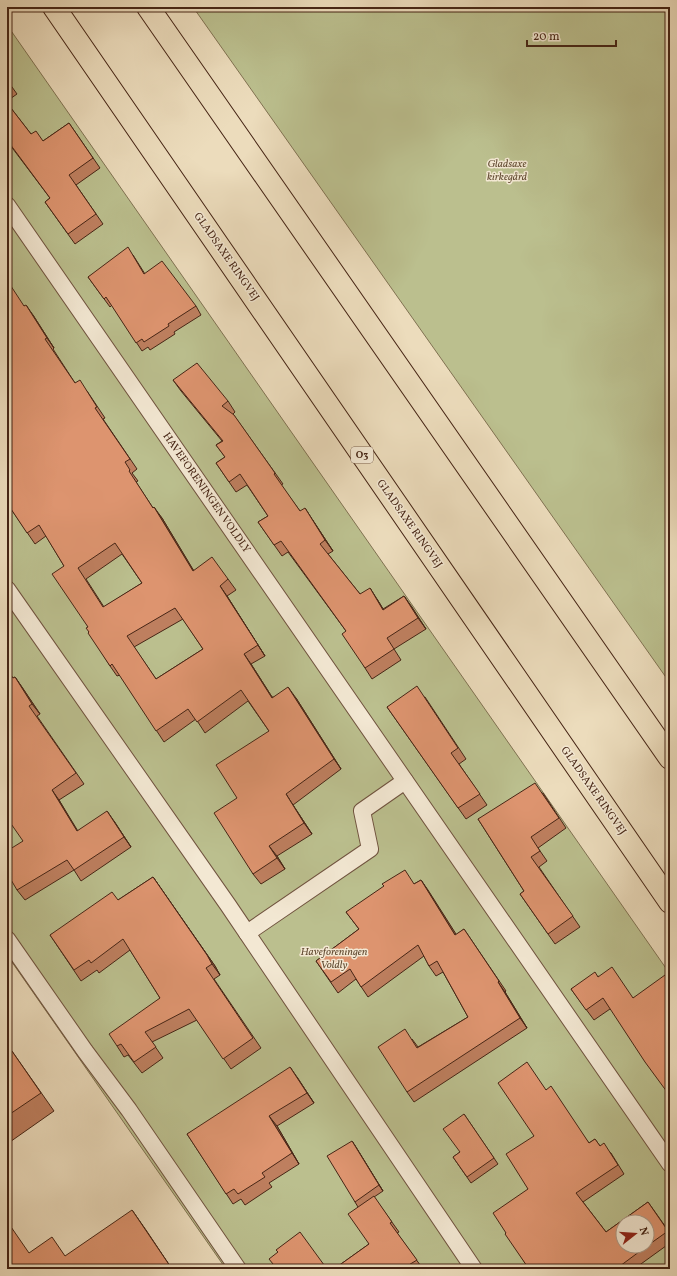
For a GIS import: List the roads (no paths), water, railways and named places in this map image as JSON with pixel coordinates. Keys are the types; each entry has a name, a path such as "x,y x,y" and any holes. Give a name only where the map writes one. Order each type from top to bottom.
{"main road":[{"name":"GLADSAXE RINGVEJ","path":"54,7 670,902"},
{"path":"148,7 670,758"}],"lane":[{"name":"HAVEFORENINGEN VOLDLY","path":"7,205 670,1164"},
{"path":"7,589 246,934 474,1269"},
{"path":"246,934 370,849 362,811 405,781"},
{"path":"7,939 85,1051 129,1110 238,1269"}],"park label":[{"name":"Gladsaxe kirkegård","path":"507,170"},
{"name":"Haveforeningen Voldly","path":"334,958"}]}
